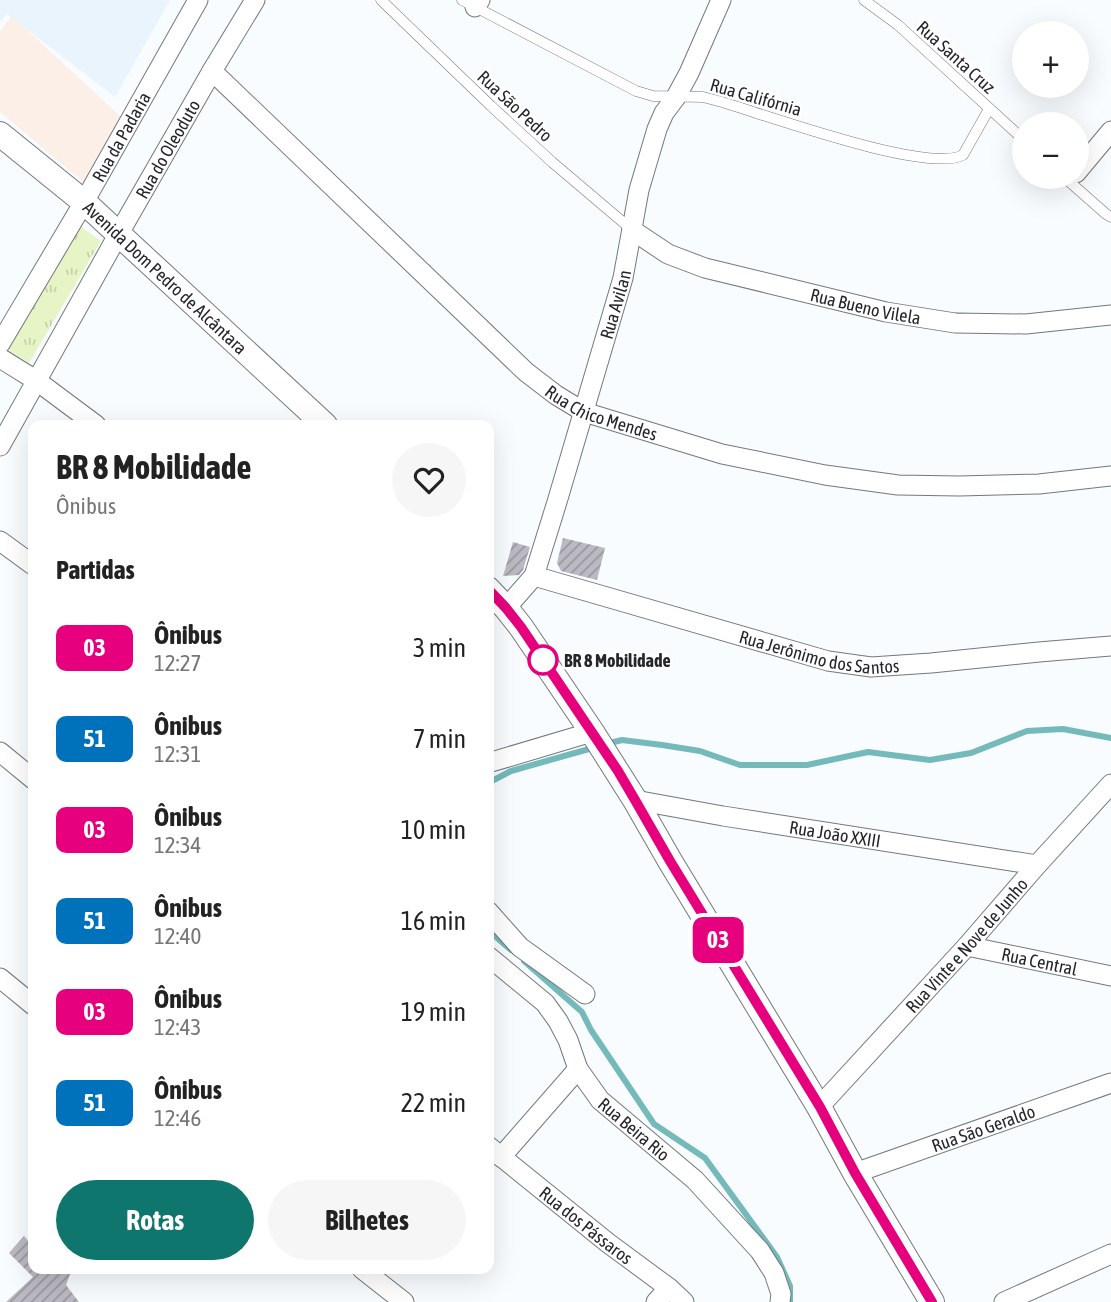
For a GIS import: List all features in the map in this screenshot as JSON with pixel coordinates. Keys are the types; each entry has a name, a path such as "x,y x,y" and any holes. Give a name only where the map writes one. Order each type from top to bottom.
{"street":[{"name":"Rua da Padaria","path":"0,344 198,0"},
{"name":"Rua do Oleoduto","path":"0,446 118,235 255,0"},
{"name":"Rua Avilan","path":"506,608 534,576 623,278 639,190 657,129 689,73 721,0"},
{"name":"Rua Chico Mendes","path":"212,71 526,372 584,412 722,454 825,475 898,485 1039,484 1111,476"},
{"path":"1089,156 1111,131"},
{"name":"Avenida Dom Pedro de Alcântara","path":"0,134 84,202 320,420"},
{"name":"Rua Bueno Vilela","path":"632,230 668,254 705,268 886,312 955,323 1026,324 1111,315"},
{"path":"0,358 37,381 89,420"},
{"path":"0,541 28,561"},
{"name":"Rua Jerônimo dos Santos","path":"534,576 828,661 871,667 1111,646"},
{"path":"494,595 506,608 618,771 820,1107 855,1173 932,1302"},
{"path":"494,762 595,737"},
{"path":"0,752 28,775"},
{"name":"Rua Vinte e Nove de Junho","path":"820,1107 1111,784"},
{"name":"Rua João XXIII","path":"635,800 1037,865"},
{"path":"494,918 520,947 585,994"},
{"name":"Rua Central","path":"967,946 1111,976"},
{"name":"Rua Beira Rio","path":"494,961 545,1003 568,1040 578,1069 600,1100 695,1180 760,1251 774,1273 781,1294 780,1302"},
{"path":"0,978 28,1001"},
{"path":"495,1152 578,1069"},
{"name":"Rua São Geraldo","path":"855,1173 1111,1083"},
{"name":"Rua dos Pássaros","path":"495,1152 608,1243 662,1295 684,1302"},
{"path":"1004,1302 1111,1254"},
{"path":"368,1274 404,1302"}],"lane":[{"name":"Rua São Pedro","path":"381,0 552,162 632,230"},
{"name":"Rua Santa Cruz","path":"864,0 898,25 1012,129"},
{"name":"Rua Califórnia","path":"472,2 636,91 653,96 702,97 904,156 956,159 963,155 989,109"},
{"path":"1082,189 1111,217"}],"shaded area":[{"path":"0,0 170,0 115,97 7,14 0,22"},
{"path":"12,16 123,119 85,183 0,112 0,31"}],"green space":[{"path":"77,224 101,241 29,363 4,348"}],"building":[{"path":"563,538 605,548 597,580 561,571 557,563"},
{"path":"513,542 530,547 519,575 503,576"},
{"path":"24,1236 28,1240 28,1272 9,1253"},
{"path":"30,1274 70,1274 66,1285 79,1302 6,1302 33,1277"}],"waterway":[{"path":"606,744 622,740 662,745 700,751 740,765 807,765 868,752 930,760 971,753 1027,731 1063,729 1111,738"},
{"path":"494,780 511,771 596,747"},
{"path":"494,935 511,950"},
{"path":"524,961 582,1012 591,1030 654,1124 705,1158 777,1257 790,1286 790,1302"}],"bus line":[{"name":"03","path":"494,595 521,627 618,771 820,1107 855,1173 932,1302"}],"place":[{"name":"BR 8 Mobilidade","path":"543,660"}]}
